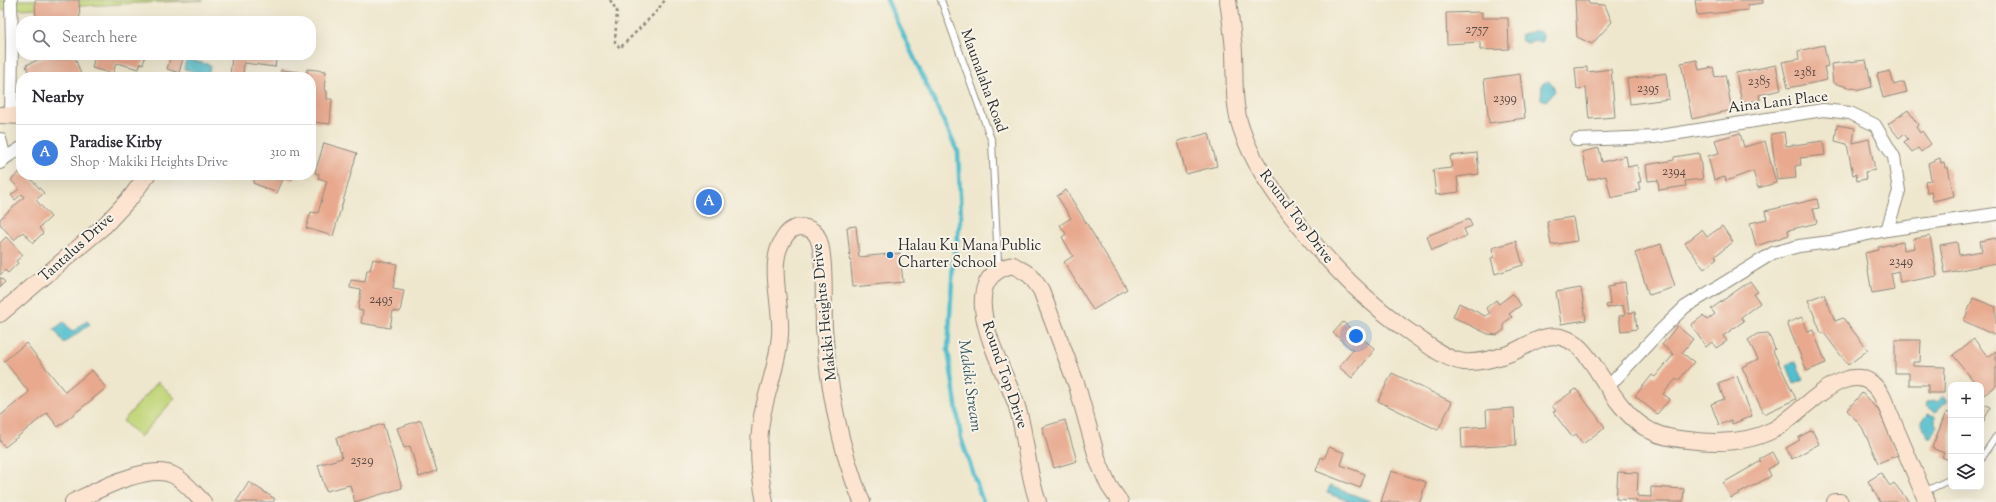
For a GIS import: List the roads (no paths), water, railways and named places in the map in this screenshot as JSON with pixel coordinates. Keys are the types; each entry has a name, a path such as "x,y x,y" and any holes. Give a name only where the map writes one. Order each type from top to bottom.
{"street":[{"path":"11,0 11,115"},
{"name":"Round Top Drive","path":"1228,0 1240,125 1249,150 1283,203 1327,259 1364,297 1395,322 1444,355 1462,362 1478,362 1510,353 1539,339 1555,335 1566,338 1578,346 1622,406 1642,425 1651,432 1686,440 1721,443 1747,439 1773,430 1836,382 1852,377 1862,377 1877,387 1882,396 1925,497"},
{"name":"Aina Lani Place","path":"1577,140 1654,138 1823,110 1850,113 1875,125 1894,157 1899,191 1886,230"},
{"path":"0,139 2,160 16,151"},
{"name":"Tantalus Drive","path":"0,314 104,226 131,197 143,180"},
{"path":"1608,387 1661,330 1685,307 1773,253 1799,246 1886,230 1996,214"},
{"name":"Makiki Heights Drive","path":"765,502 759,472 759,441 765,403 776,369 780,334 781,316 777,277 778,250 783,238 792,229 803,227 816,234 821,251 824,328 834,408 854,484 862,502"},
{"path":"1000,268 1013,265 1023,269 1036,281 1078,386 1098,461 1109,486 1120,502"},
{"name":"Round Top Drive","path":"1000,268 984,286 982,299 984,320 1016,404 1023,427 1028,469 1038,502"},
{"path":"73,502 118,482 145,474 159,472 169,473 178,478 202,502"},
{"path":"1834,502 1840,502"}],"lane":[{"name":"Maunalaha Road","path":"941,0 992,142 998,262 1000,268"},
{"path":"1984,455 1996,437"},
{"path":"1925,497 1948,481"}],"water":[{"path":"1532,31 1539,31 1543,35 1542,42 1537,42 1534,40 1528,43 1522,41 1520,36"},
{"path":"186,60 211,65 209,72 196,72 184,69"},
{"path":"1548,81 1553,85 1555,91 1546,101 1541,99 1542,84"},
{"path":"87,321 90,324 64,343 54,329 64,322 72,332"},
{"path":"1796,361 1803,380 1794,384 1787,365"},
{"path":"1943,396 1948,401 1936,412 1926,406 1927,402 1934,400 1937,402"},
{"path":"1928,414 1935,416 1935,424 1937,425 1931,438 1928,438 1921,421"},
{"path":"1330,486 1370,501 1351,502 1327,493"}],"waterway":[{"name":"Makiki Stream","path":"887,0 958,152 961,217 953,263 948,350 961,438 983,502"}],"place":[{"name":"Paradise Kirby","path":"709,202"},
{"name":"Halau Ku Mana Public Charter School","path":"890,255"}]}
